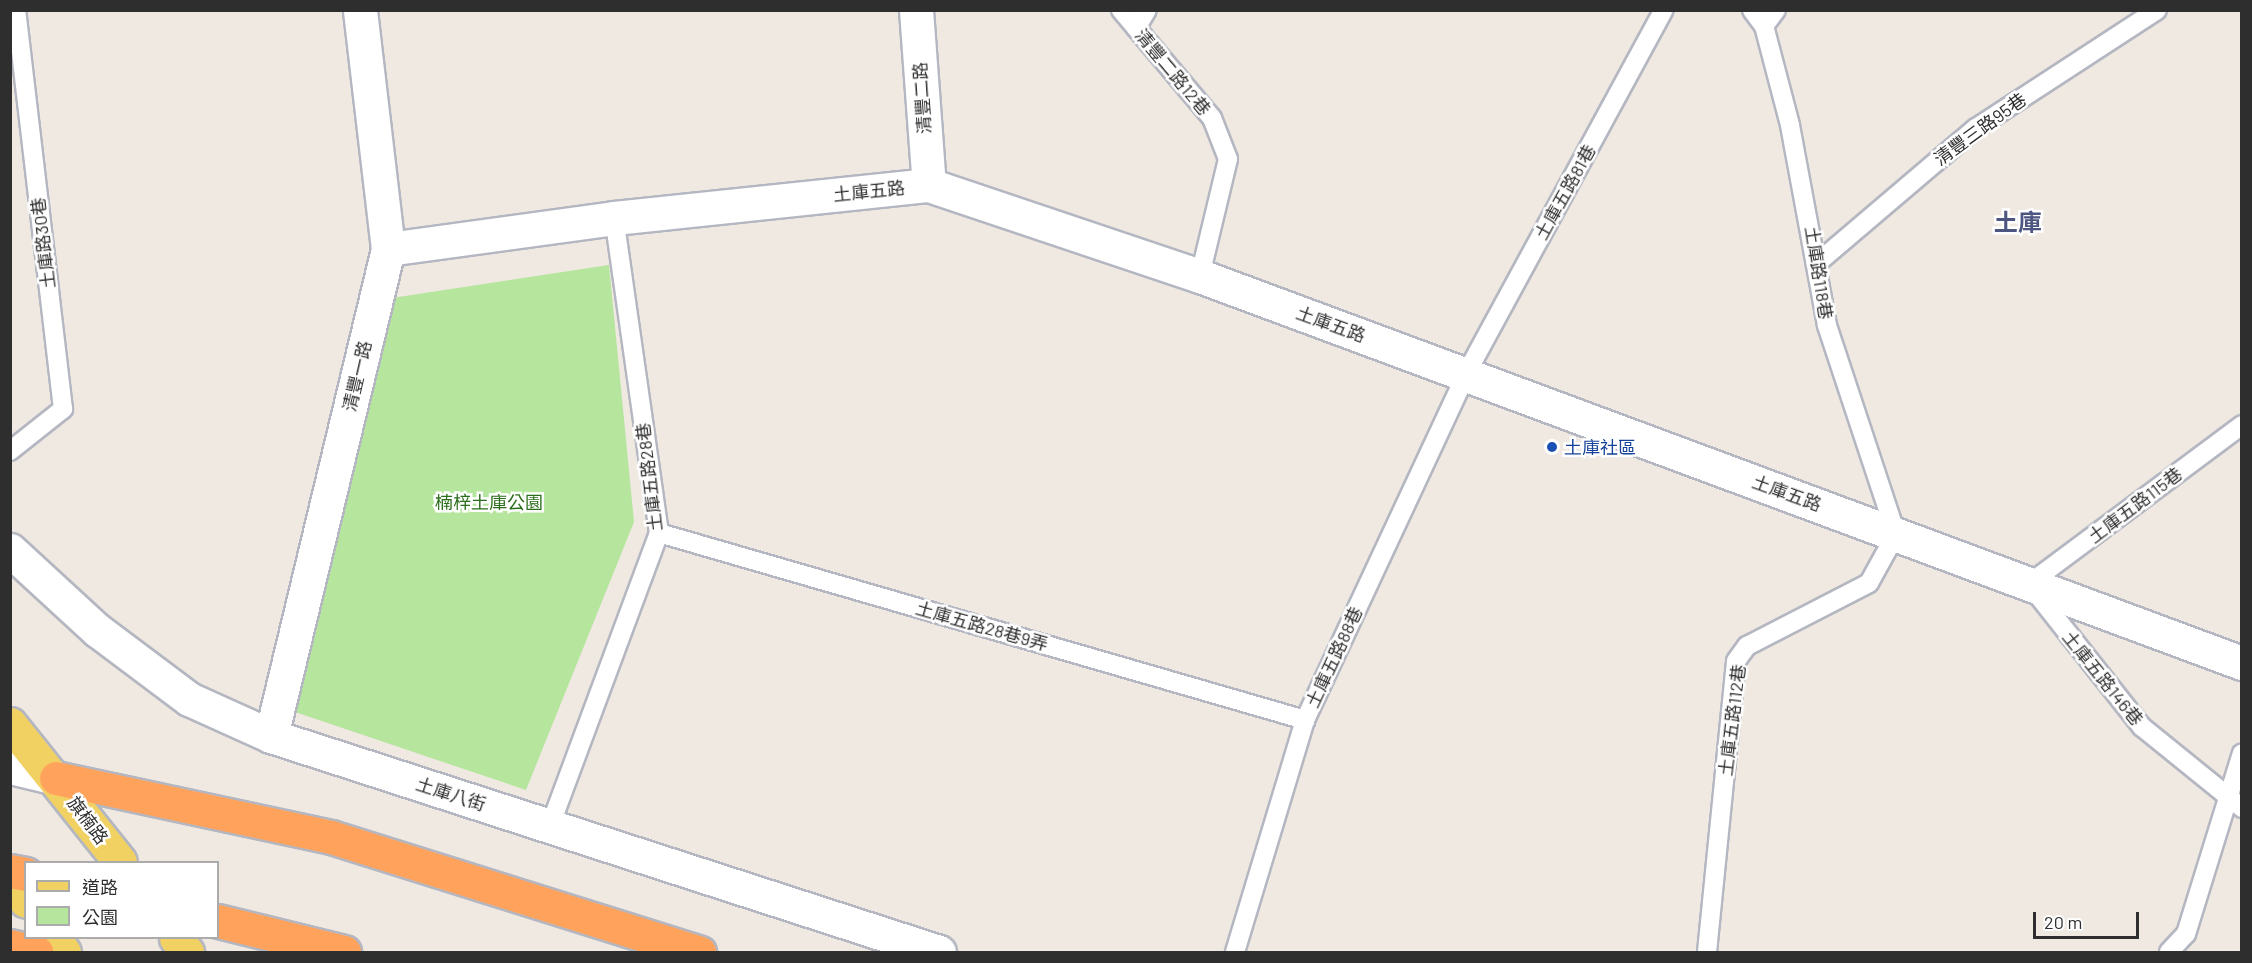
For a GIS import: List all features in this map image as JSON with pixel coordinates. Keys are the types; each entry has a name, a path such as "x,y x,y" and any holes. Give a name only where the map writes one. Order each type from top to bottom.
{"highway":[{"path":"56,778 331,837 699,952"},
{"path":"232,924 344,952"},
{"path":"10,946 36,952"}],"main road":[{"name":"旗楠路","path":"10,698 56,778"},
{"name":"旗楠路","path":"10,724 56,778 119,861"},
{"path":"10,880 24,898"},
{"path":"54,939 64,952"},
{"path":"177,939 188,952"}],"street":[{"name":"清豐一路","path":"271,736 388,249 360,10"},
{"name":"清豐二路","path":"916,10 929,185"},
{"name":"土庫五路","path":"388,249 614,218 929,185 1200,276 2241,663"},
{"name":"土庫八街","path":"10,550 97,630 189,699 271,736 939,952"},
{"path":"10,767 56,778"}],"lane":[{"name":"土庫路30巷","path":"10,452 63,409 16,10"},
{"name":"清豐二路12巷","path":"1121,10 1212,118 1228,159 1200,276"},
{"path":"1136,28 1147,10"},
{"name":"土庫五路81巷","path":"1466,374 1664,10"},
{"name":"土庫路118巷","path":"1752,10 1764,26 1790,125 1827,325 1896,534"},
{"path":"1764,26 1776,10"},
{"name":"清豐三路95巷","path":"1816,264 1976,128 2157,10"},
{"name":"土庫五路28巷","path":"550,826 658,533 614,218"},
{"name":"土庫五路88巷","path":"1235,952 1305,720 1466,374"},
{"name":"土庫五路115巷","path":"2029,584 2241,425"},
{"name":"土庫五路28巷9弄","path":"658,533 1305,720"},
{"name":"土庫五路112巷","path":"1707,952 1736,661 1747,646 1869,583 1896,534"},
{"name":"土庫五路146巷","path":"2029,584 2142,727 2235,802"},
{"path":"2169,952 2186,934 2235,802 2241,753"}],"green space":[{"name":"楠梓土庫公園","path":"609,265 634,522 526,790 292,711 392,298"}],"place":[{"name":"土庫社區","path":"1552,447"}],"district":[{"name":"土庫","path":"2018,222"}]}
